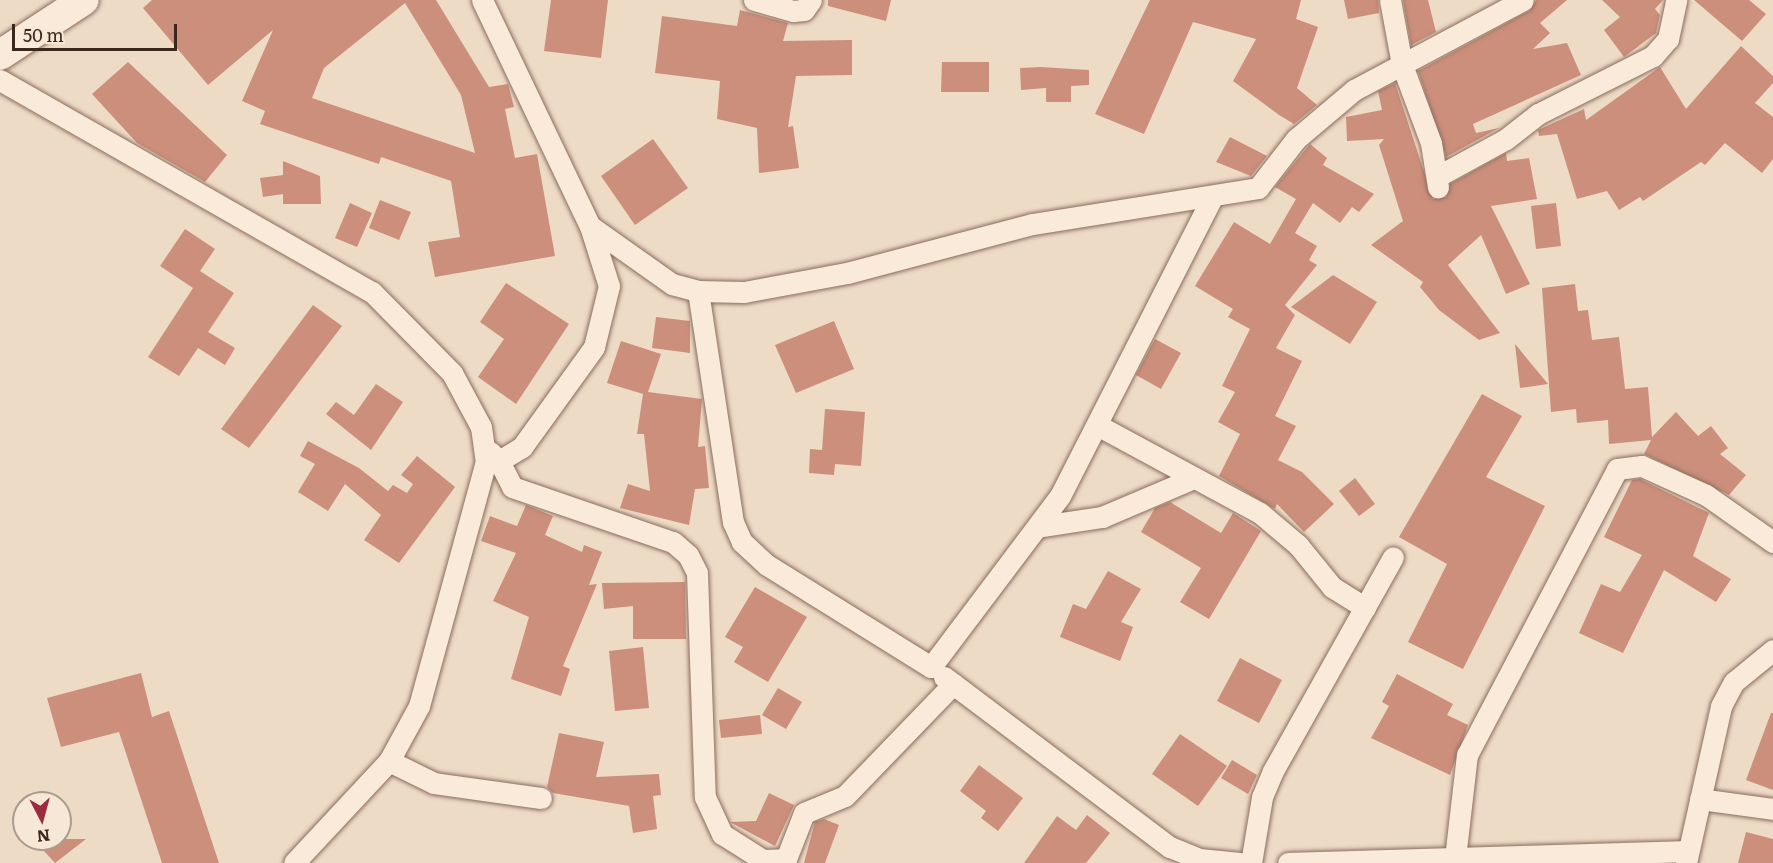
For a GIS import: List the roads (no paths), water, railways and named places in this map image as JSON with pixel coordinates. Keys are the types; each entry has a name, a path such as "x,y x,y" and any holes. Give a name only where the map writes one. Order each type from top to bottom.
{"street":[{"path":"0,55 84,0"},
{"path":"482,0 590,226 609,286 594,347 522,447 492,454"},
{"path":"754,0 793,11 804,10 811,0"},
{"path":"1390,0 1402,65 1439,181 1506,139 1538,114 1653,56 1668,39 1676,0"},
{"path":"590,226 672,284 698,291 782,287 1033,224 1212,198 1258,188 1324,113 1354,90 1523,0"},
{"path":"0,80 372,292 452,373 481,427 492,454 513,487 673,542 688,555 696,573 705,797 722,834 763,860 786,859 804,813 845,796 953,684"},
{"path":"931,667 1042,526 1099,426 1212,198"},
{"path":"698,291 733,522 742,542 767,566 931,667 1170,847 1199,859 1240,863"},
{"path":"1099,426 1282,529 1332,587 1365,608"},
{"path":"294,863 389,761 419,706 492,454"},
{"path":"1455,858 1467,755 1617,469 1642,466 1706,495 1773,542"},
{"path":"1042,526 1102,517 1194,478"},
{"path":"1251,863 1262,797 1273,771 1393,557"},
{"path":"1288,863 1455,858 1687,857 1721,706 1734,682 1773,650"},
{"path":"389,761 434,783 541,798"},
{"path":"1700,799 1773,809"}]}
